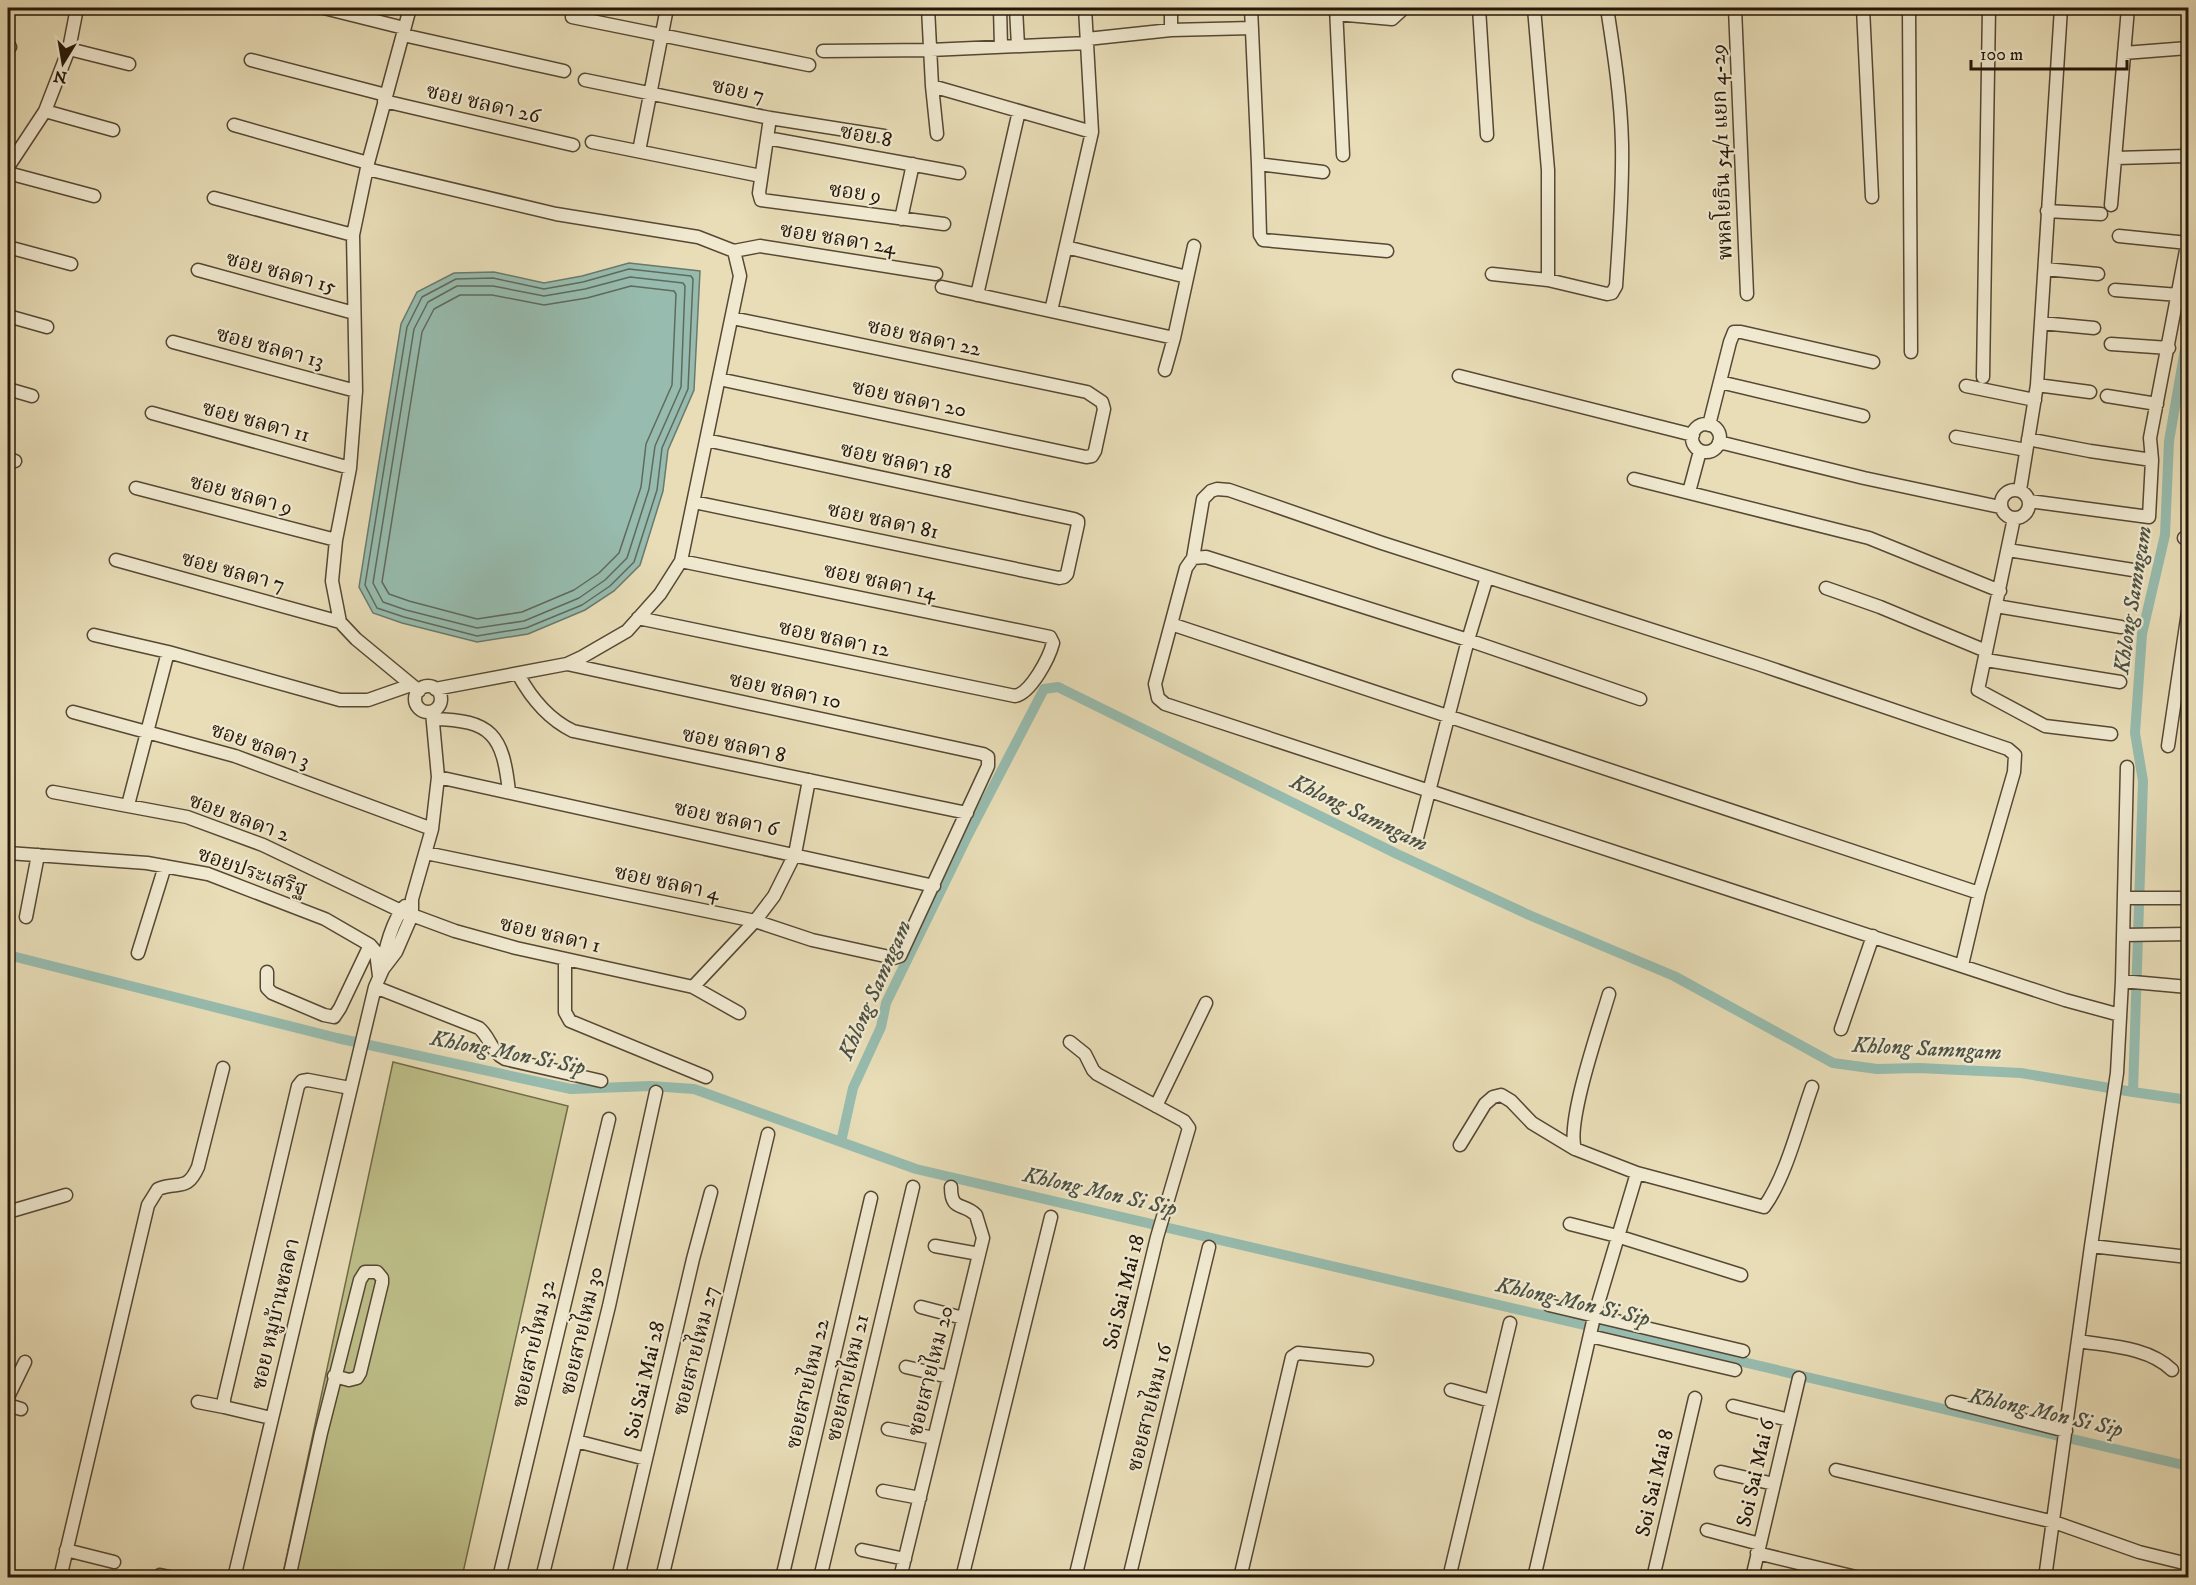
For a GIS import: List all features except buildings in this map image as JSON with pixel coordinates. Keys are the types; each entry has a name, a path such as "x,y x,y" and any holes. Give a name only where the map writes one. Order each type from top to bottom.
{"street":[{"path":"8,167 45,111 69,49 77,8"},
{"path":"324,8 404,32 564,71"},
{"path":"410,8 385,98 353,235 356,391 350,468 336,540 333,581 340,622 351,635 415,688 417,706 421,710 432,715 466,721 482,727 494,738 502,750 507,768 509,792"},
{"path":"639,151 667,8"},
{"path":"928,8 937,134"},
{"path":"1000,8 1001,47"},
{"path":"1016,8 1017,46"},
{"path":"1051,311 1092,132 1085,8"},
{"path":"1171,8 1171,30"},
{"path":"1251,8 1260,235 1263,240 1387,251"},
{"path":"1343,155 1336,11 1392,19 1404,8"},
{"path":"1479,8 1487,135"},
{"path":"1534,8 1548,170 1548,280"},
{"path":"1492,274 1548,280 1607,294 1612,293 1616,286 1622,144 1617,76 1607,8"},
{"name":"พหลโยธิน 54/1 แยก 4-29","path":"1735,8 1747,294"},
{"path":"1863,8 1872,198"},
{"path":"1909,8 1911,352"},
{"path":"1983,377 1989,8"},
{"path":"2019,490 2037,385 2061,8"},
{"path":"2111,205 2128,8"},
{"path":"572,17 809,65"},
{"path":"822,51 1001,47 1087,41 1171,30 1252,28"},
{"path":"2124,53 2188,48"},
{"path":"69,49 129,64"},
{"name":"ซอย ชลดา 26","path":"251,60 385,98 573,145"},
{"name":"ซอย 7","path":"585,80 770,118 884,136"},
{"path":"932,86 1092,132"},
{"path":"45,111 113,130"},
{"path":"977,295 1018,111"},
{"path":"592,142 761,176 770,118"},
{"path":"94,635 168,652 340,700 368,700 415,688 435,689 567,664 627,631 660,594 681,561 740,276 735,251 698,237 556,214 368,166 234,125"},
{"name":"ซอย 8","path":"767,138 959,172"},
{"path":"2116,158 2186,156"},
{"path":"901,219 913,164"},
{"path":"1258,164 1323,172"},
{"path":"8,173 94,196"},
{"name":"ซอย 9","path":"761,176 759,193 761,200 944,224"},
{"path":"214,198 353,235"},
{"path":"2047,211 2101,214"},
{"path":"2029,501 2149,518 2152,460 2150,438 2188,242 2118,236"},
{"name":"ซอย ชลดา 24","path":"735,251 760,246 936,274"},
{"path":"1165,370 1194,246"},
{"path":"8,247 71,264"},
{"path":"1066,247 1187,277"},
{"path":"2045,269 2098,274"},
{"name":"ซอย ชลดา 15","path":"198,270 354,313"},
{"path":"942,287 1174,338"},
{"path":"2115,290 2178,295"},
{"path":"8,316 47,327"},
{"name":"ซอย ชลดา 22","path":"732,318 1095,395 1104,405 1092,456"},
{"path":"2041,323 2094,328"},
{"path":"1709,425 1734,332 1873,362"},
{"name":"ซอย ชลดา 13","path":"173,342 356,391"},
{"path":"2111,344 2169,348"},
{"path":"1459,376 1693,435"},
{"name":"ซอย ชลดา 20","path":"719,379 1092,456"},
{"path":"1720,382 1863,416"},
{"path":"2037,385 2090,392"},
{"path":"1966,386 2035,400"},
{"path":"8,389 32,396"},
{"path":"2107,396 2157,404"},
{"name":"ซอย ชลดา 11","path":"152,413 350,468"},
{"path":"1709,425 1717,430 1719,442 1714,450 1700,451 1694,444 1693,435 1697,428 1709,425"},
{"path":"1956,437 2152,460"},
{"name":"ซอย ชลดา 18","path":"706,440 1078,521 1067,574 1064,577"},
{"path":"1719,442 1864,478 2000,507"},
{"path":"1689,492 1700,451"},
{"path":"1634,479 1869,538 2000,591"},
{"name":"ซอย ชลดา 9","path":"136,488 336,540"},
{"path":"2012,489 2026,494 2029,501 2029,509 2024,515 2014,518 2003,513 2000,507 2001,499 2012,489"},
{"path":"1962,965 1979,893 2014,772 2015,755 2008,749 1761,665 1382,543 1229,490 1211,491 1203,499 1193,558 1186,568 1155,684 1158,698 1166,704 2065,1000 2120,1015"},
{"name":"ซอย ชลดา 81","path":"693,502 1064,577"},
{"path":"2014,518 1978,690 2045,726 2111,734"},
{"path":"2008,550 2133,570"},
{"path":"1193,558 1206,557 1468,640 1640,699"},
{"name":"ซอย ชลดา 7","path":"116,560 340,622"},
{"name":"ซอย ชลดา 14","path":"681,561 1050,637 1053,643 1047,657 1022,695"},
{"path":"1416,842 1468,640 1487,577"},
{"path":"1826,588 1880,607 1986,655 2120,682"},
{"path":"1996,606 2121,627"},
{"path":"2168,746 2188,612"},
{"name":"ซอย ชลดา 12","path":"638,618 1004,694 1022,695"},
{"path":"1171,624 1979,893"},
{"path":"128,805 168,652"},
{"name":"ซอย ชลดา 10","path":"567,664 983,754 990,762 967,813"},
{"name":"ซอย ชลดา 8","path":"518,674 529,694 538,704 559,724 573,730 967,813"},
{"path":"407,913 432,829 438,777 432,715 441,699 435,689"},
{"name":"ซอย ชลดา 3","path":"72,712 235,756 432,829"},
{"path":"2045,1578 2117,1073 2120,1015 2125,982 2127,767"},
{"name":"ซอย ชลดา 6","path":"438,777 934,886"},
{"path":"693,987 755,921 774,896 795,854 809,780"},
{"name":"ซอย ชลดา 2","path":"53,792 187,817 242,836 407,913"},
{"path":"934,886 967,813"},
{"name":"ซอยประเสริฐ","path":"8,853 165,866 208,874 325,919 370,945"},
{"name":"ซอย ชลดา 4","path":"426,853 755,921 812,940 898,958 934,886"},
{"path":"26,917 38,855"},
{"path":"138,953 165,866"},
{"path":"2126,898 2186,898"},
{"name":"ซอย ชลดา 1","path":"407,913 455,932 693,987 739,1013"},
{"name":"ซอย หมูบ้านชลดา","path":"234,1578 384,954 407,913"},
{"path":"2125,935 2188,934"},
{"path":"1841,1029 1873,936"},
{"path":"267,972 267,988 272,993 334,1017 370,945 376,952 379,978 479,1028 494,1050 505,1059 601,1081"},
{"path":"565,959 565,1012 570,1020 706,1077"},
{"path":"2125,982 2188,987"},
{"path":"1575,1149 1572,1140 1582,1086 1609,994"},
{"path":"1156,1106 1206,1003"},
{"name":"Soi Sai Mai 18","path":"1070,1042 1085,1054 1093,1070 1184,1121 1189,1128 1157,1237 1076,1578"},
{"path":"60,1578 148,1205 158,1189 190,1183 194,1177 223,1068"},
{"path":"224,1407 298,1086 302,1081 308,1080 350,1088"},
{"path":"1460,1145 1485,1104 1493,1096 1501,1095 1511,1101 1532,1123 1575,1149 1637,1173 1764,1207 1783,1170 1812,1087"},
{"name":"ซอยสายไหม 30","path":"542,1578 609,1306 656,1092"},
{"name":"ซอยสายไหม 32","path":"499,1578 609,1119"},
{"name":"ซอยสายไหม 27","path":"662,1578 768,1134"},
{"path":"1534,1578 1594,1316 1637,1173"},
{"name":"ซอยสายไหม 21","path":"820,1578 913,1187"},
{"name":"ซอยสายไหม 20","path":"900,1578 983,1238 978,1218 972,1211 953,1203 951,1187"},
{"name":"Soi Sai Mai 28","path":"618,1578 693,1259 711,1192"},
{"path":"8,1212 66,1195"},
{"name":"ซอยสายไหม 22","path":"782,1578 871,1198"},
{"path":"962,1578 1051,1217"},
{"path":"1570,1224 1617,1236 1741,1275"},
{"path":"935,1246 979,1254"},
{"path":"2091,1246 2188,1257"},
{"name":"ซอยสายไหม 16","path":"1129,1578 1209,1247"},
{"path":"290,1578 334,1376 362,1275 365,1272 377,1272 382,1278 382,1283 360,1373 357,1378 349,1380 334,1376"},
{"path":"1549,1305 1743,1351"},
{"path":"921,1307 963,1318"},
{"path":"1449,1578 1509,1323"},
{"path":"1590,1334 1735,1370"},
{"path":"2078,1341 2143,1353 2163,1361 2172,1370"},
{"path":"1240,1578 1292,1357 1298,1353 1367,1360"},
{"path":"8,1397 25,1362"},
{"path":"906,1367 949,1377"},
{"name":"Soi Sai Mai 6","path":"1752,1578 1799,1378"},
{"path":"1451,1390 1491,1401"},
{"name":"Soi Sai Mai 8","path":"1653,1578 1695,1398"},
{"path":"198,1402 272,1418"},
{"path":"1952,1402 2066,1433"},
{"path":"8,1406 21,1409"},
{"path":"1733,1406 1789,1420"},
{"path":"888,1429 934,1438"},
{"path":"576,1441 646,1459"},
{"path":"1836,1470 2054,1522 2139,1552 2188,1563"},
{"path":"1721,1472 1774,1484"},
{"path":"883,1491 920,1498"},
{"path":"1707,1530 1860,1578"},
{"path":"66,1550 114,1562"},
{"path":"862,1550 905,1559"},
{"path":"160,1575 174,1578"}],"green space":[{"path":"393,1062 568,1106 462,1577 282,1578"}],"water":[{"path":"629,263 700,271 694,390 668,450 663,491 640,565 614,591 585,610 528,634 477,642 402,623 373,613 359,587 401,324 417,292 454,273 494,272 544,283 582,276"}],"waterway":[{"name":"Khlong Samngam","path":"2188,332 2169,441 2165,535 2142,634 2135,733 2143,781 2133,1092 2188,1100"},
{"name":"Khlong Samngam","path":"841,1142 853,1088 881,1027 886,1003 967,837 1044,689 1058,687 1397,854 1529,915 1674,976 1833,1063 1877,1069 1919,1068 2021,1073 2133,1092"},
{"name":"Khlong Mon Si Sip","path":"8,955 337,1038 571,1089 651,1086 694,1089 916,1169 2188,1466"}]}
